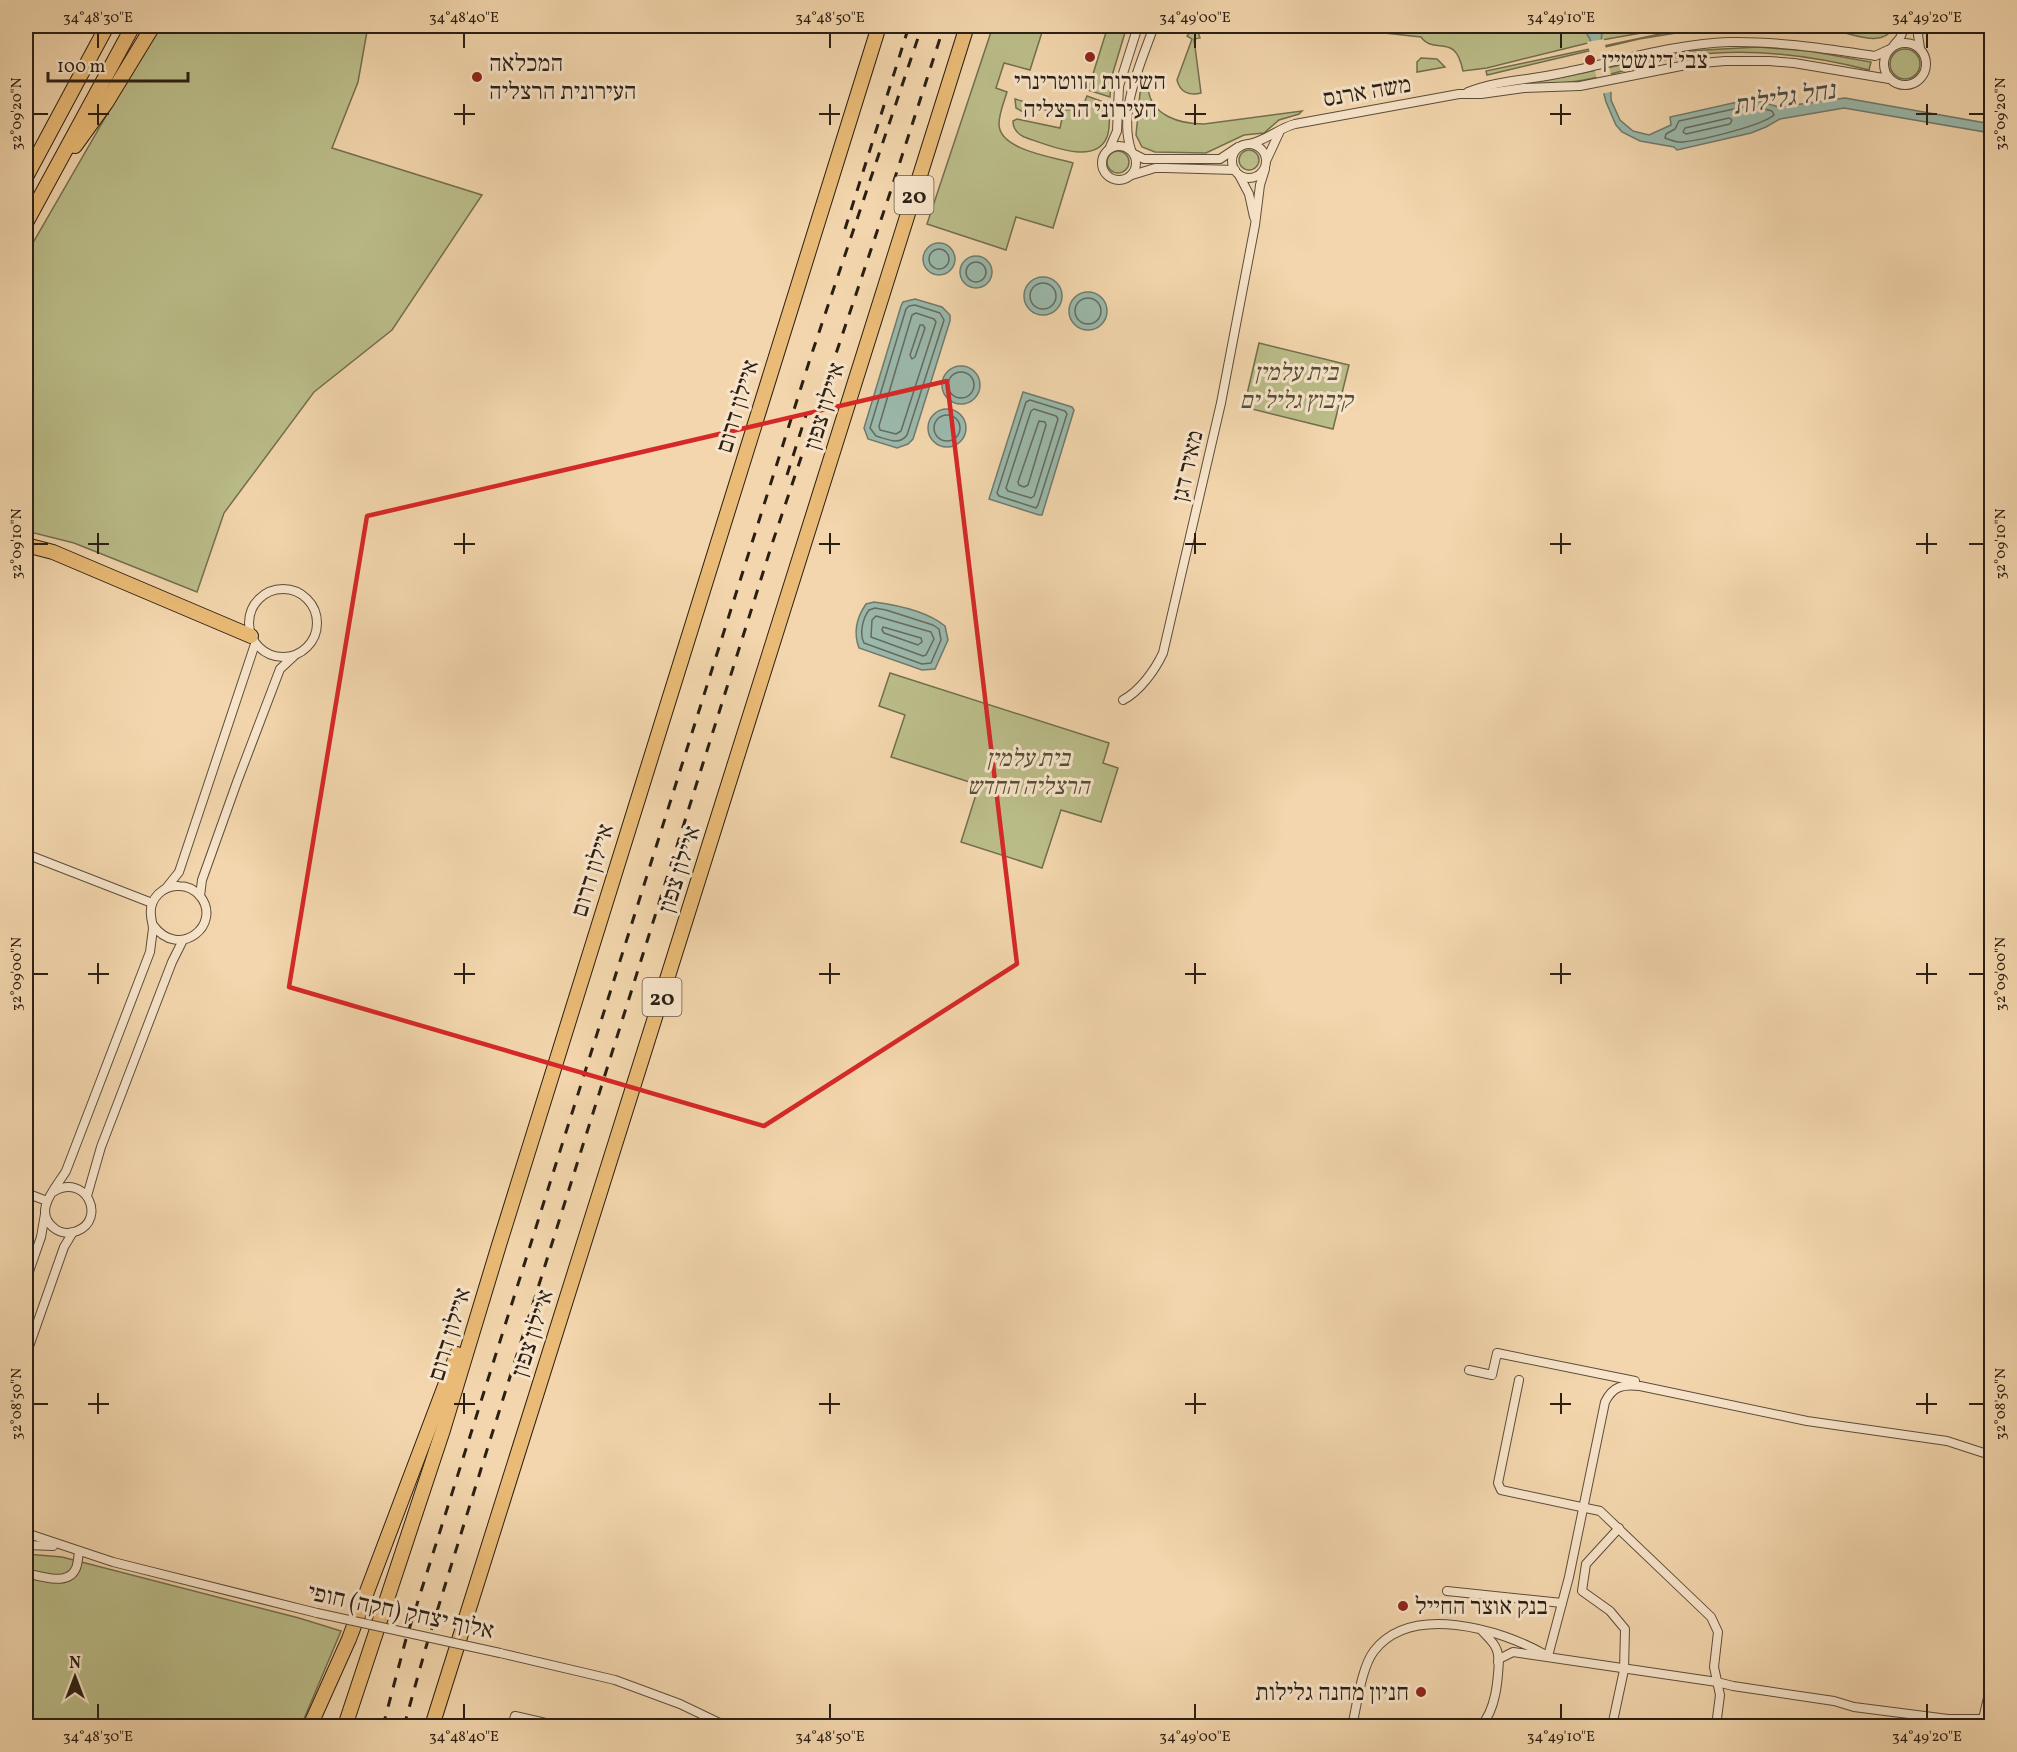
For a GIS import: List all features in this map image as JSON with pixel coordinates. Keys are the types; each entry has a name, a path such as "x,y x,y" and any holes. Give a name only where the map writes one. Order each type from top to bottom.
{"highway":[{"path":"26,177 107,26"},
{"path":"26,223 133,26"},
{"path":"41,194 106,103 153,26"},
{"name":"איילון דרום","path":"345,1726 443,1430 879,26"},
{"name":"איילון צפון","path":"432,1726 967,26"},
{"path":"26,545 53,552 253,640"},
{"path":"310,1726 357,1619 499,1245"},
{"path":"439,1726 453,1658"}],"street":[{"path":"1138,26 1119,86 1117,130 1110,147 1102,156 1104,173 1109,177 1120,180 1155,168 1165,168 1236,172 1252,178 1265,169 1267,159 1280,131"},
{"path":"1131,175 1136,165 1128,136 1130,99 1154,26"},
{"path":"1905,26 1900,38 1890,48 1883,64 1889,79 1906,85 1919,80 1926,68 1918,35 1920,26"},
{"name":"משה ארנס","path":"1249,144 1265,140 1295,124 1464,93 1480,87 1577,70 1689,46 1727,42 1780,44 1875,56 1890,48"},
{"path":"1890,48 1907,42 1920,48"},
{"name":"משה ארנס","path":"1464,93 1481,94 1524,88 1580,86 1691,64 1769,61 1889,79"},
{"path":"1110,147 1121,145 1144,159 1213,160 1249,144 1259,147 1267,159"},
{"path":"1236,172 1233,156 1238,147"},
{"name":"מאיר דגן","path":"1124,700 1151,672 1163,653 1221,403 1255,225 1260,185 1265,169"},
{"name":"מאיר דגן","path":"1236,172 1245,183 1249,194 1255,225"},
{"path":"200,896 202,880 280,669 303,651 315,635 317,625 312,606 298,593 288,589 277,590 260,597 250,611 248,630 253,640 270,656 282,658 294,656"},
{"path":"26,1280 41,1237 47,1201 66,1171 150,952 153,926 152,903 179,872 253,640"},
{"path":"26,854 152,903"},
{"path":"153,926 165,938 183,940 192,937 204,923 205,904 200,896 184,886 166,888"},
{"path":"45,1213 52,1226 58,1231 73,1232 84,1227 90,1216 91,1209 87,1196 105,1136 172,962 183,940"},
{"path":"53,1192 59,1188 75,1188 87,1196"},
{"path":"26,1193 47,1201"},
{"path":"26,1355 64,1247 73,1232"},
{"path":"1469,1370 1492,1375 1497,1353 1697,1394 1697,1398"},
{"path":"1519,1380 1499,1487 1501,1490 1600,1511 1711,1617 1718,1632 1714,1667 1720,1695 1716,1726"},
{"path":"1548,1656 1569,1577 1605,1402 1614,1389 1620,1386 1640,1386 1807,1422 1947,1441 1988,1454 1992,1460"},
{"path":"1612,1726 1624,1670 1625,1629 1610,1611 1582,1591 1586,1564 1619,1528"},
{"name":"אלוף יצחק (חקה) חופי","path":"26,1533 63,1547 124,1565 317,1613 615,1680 680,1704 726,1726"},
{"name":"אלוף יצחק (חקה) חופי","path":"26,1545 63,1547"},
{"path":"26,1573 62,1579 70,1576 76,1570 79,1552"},
{"path":"1447,1591 1562,1603"},
{"path":"1352,1726 1366,1665 1373,1652 1384,1641 1407,1627 1419,1624 1443,1624 1481,1630 1522,1642 1548,1656"},
{"path":"1481,1630 1494,1643 1499,1659 1482,1726"},
{"path":"1499,1659 1513,1653 1548,1656 1624,1670 1834,1701 1854,1707 1948,1719 1983,1719 1992,1723"},
{"path":"1983,1719 1992,1681"},
{"path":"513,1722 515,1716 559,1726"}],"highlighted area":[{"path":"947,381 1017,964 764,1126 289,987 367,516"}],"green space":[{"path":"158,26 368,26 358,82 332,148 482,195 392,330 314,392 224,513 197,592 74,543 26,531 26,255"},
{"path":"993,26 1044,26 1030,70 1004,63 996,88 1007,92 999,120 1001,133 1017,146 1028,151 1073,163 1053,228 1016,217 1006,250 927,224"},
{"path":"1108,26 1127,26 1111,79 1110,97 1088,90"},
{"path":"1320,26 1681,26 1596,41 1487,68 1463,71 1455,51 1444,46 1432,45 1421,37"},
{"path":"1839,26 1894,26 1884,37 1869,38 1837,31"},
{"path":"1683,29 1682,32 1639,39 1487,75 1486,71"},
{"path":"1191,31 1198,32 1200,38 1194,39 1201,93 1197,94 1183,90 1177,80 1192,39 1187,36"},
{"path":"1758,47 1809,51 1871,62 1869,70 1824,60 1779,54 1710,53 1667,60 1586,80 1566,83 1525,83 1687,51"},
{"path":"1905,49 1916,53 1920,64 1916,75 1905,79 1894,75 1890,64 1894,53"},
{"path":"1421,58 1437,59 1445,67 1417,72 1417,62"},
{"path":"1148,88 1150,98 1161,112 1186,122 1204,124 1302,111 1279,120 1264,133 1244,135 1206,153 1155,152 1142,147 1136,135 1140,93"},
{"path":"1087,96 1109,104 1107,137 1101,146 1092,151 1069,151 1057,148 1024,137 1014,126 1013,121 1017,119 1060,128 1063,114 1025,105 1023,112 1016,108 1015,99 1066,110 1083,106"},
{"path":"1249,150 1256,153 1259,160 1256,167 1249,170 1242,167 1239,160 1242,153"},
{"path":"1118,151 1128,158 1129,162 1122,172 1118,173 1108,166 1107,162 1114,152"},
{"name":"בית עלמין קיבוץ גליל ים","path":"1259,343 1349,365 1333,429 1244,407"},
{"name":"בית עלמין הרצליה החדש","path":"890,673 1109,743 1103,763 1118,768 1101,822 1061,810 1042,868 961,842 979,785 891,757 905,715 879,706"},
{"path":"26,1554 62,1557 341,1631 301,1726 26,1726"}],"water":[{"path":"1582,26 1603,26 1601,41 1611,100 1620,120 1633,131 1649,135 1671,125 1670,117 1742,101 1758,101 1779,107 1845,98 1991,124 1991,133 1844,108 1780,119 1751,133 1677,150 1674,147 1640,141 1622,132 1616,125 1606,102 1590,39"},
{"path":"939,243 950,248 955,259 950,270 939,275 928,270 923,259 928,248"},
{"path":"976,256 987,261 992,272 987,283 976,288 965,283 960,272 965,261"},
{"path":"1043,277 1056,283 1062,296 1056,309 1043,315 1030,309 1024,296 1030,283"},
{"path":"1088,292 1101,298 1107,311 1101,324 1088,330 1075,324 1069,311 1075,298"},
{"path":"915,299 942,307 950,315 950,321 913,439 908,444 897,448 868,439 864,428 901,306 903,302"},
{"path":"961,366 974,372 980,385 974,398 961,404 948,398 942,385 948,372"},
{"path":"1023,392 1072,407 1074,410 1042,515 989,499"},
{"path":"947,409 960,415 966,428 960,441 947,447 934,441 928,428 934,415"},
{"path":"874,602 921,613 945,626 948,640 935,669 922,670 859,648 856,636 858,619 866,604"}],"pier":[{"path":"1604,39 1614,91 1601,94 1587,42"}],"railway":[{"path":"845,229 909,26"},
{"path":"383,1726 406,1639 810,359 922,26"},
{"path":"404,1726 481,1469 772,544 944,26"},
{"path":"787,475 806,415"}],"place":[{"name":"השירות הווטרינרי העירוני הרצליה","path":"1090,57"},
{"name":"צבי דינשטיין","path":"1590,60"},
{"name":"המכלאה העירונית הרצליה","path":"477,77"},
{"name":"בנק אוצר החייל","path":"1403,1606"},
{"name":"חניון מחנה גלילות","path":"1421,1692"}],"water label":[{"name":"נחל גלילות","path":"1784,97"}]}
